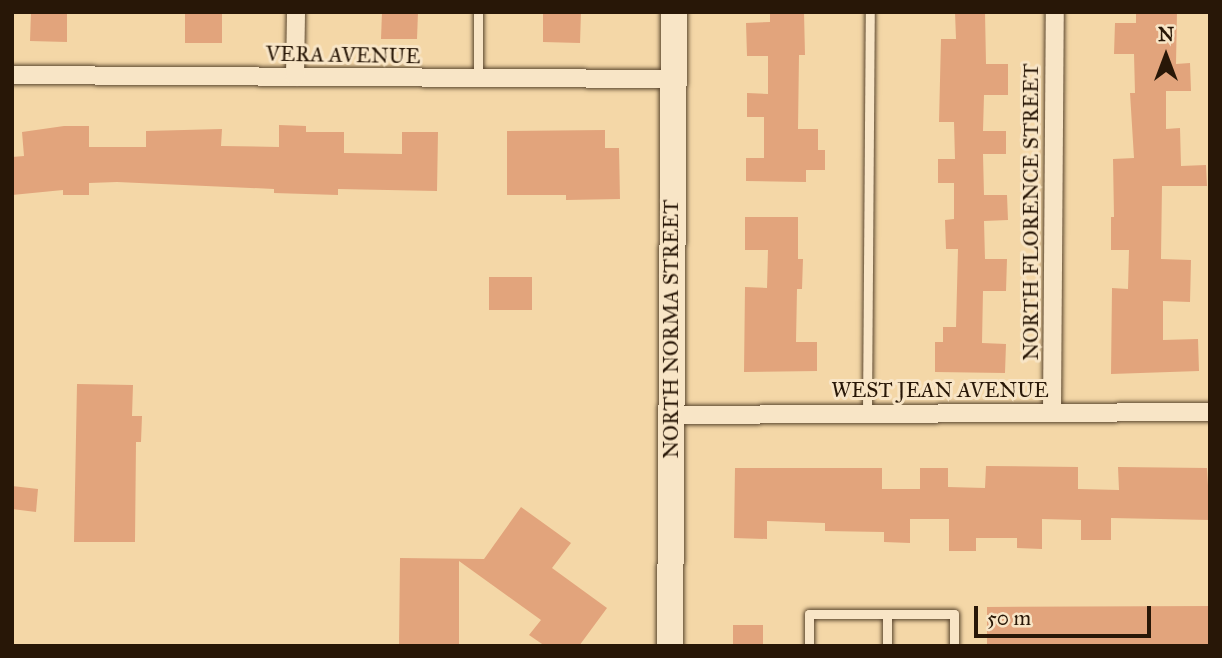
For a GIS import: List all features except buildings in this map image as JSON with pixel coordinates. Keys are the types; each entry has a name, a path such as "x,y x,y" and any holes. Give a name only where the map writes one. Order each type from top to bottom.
{"main road":[{"name":"NORTH NORMA STREET","path":"670,646 674,12"}],"street":[{"path":"295,77 296,12"},
{"name":"NORTH FLORENCE STREET","path":"1052,411 1055,12"},
{"name":"VERA AVENUE","path":"12,75 674,79"},
{"name":"WEST JEAN AVENUE","path":"671,415 1210,412"}],"lane":[{"path":"478,12 478,79"},
{"path":"867,413 870,12"},
{"path":"809,646 809,614 954,614 954,646"},
{"path":"887,614 887,646"}]}
